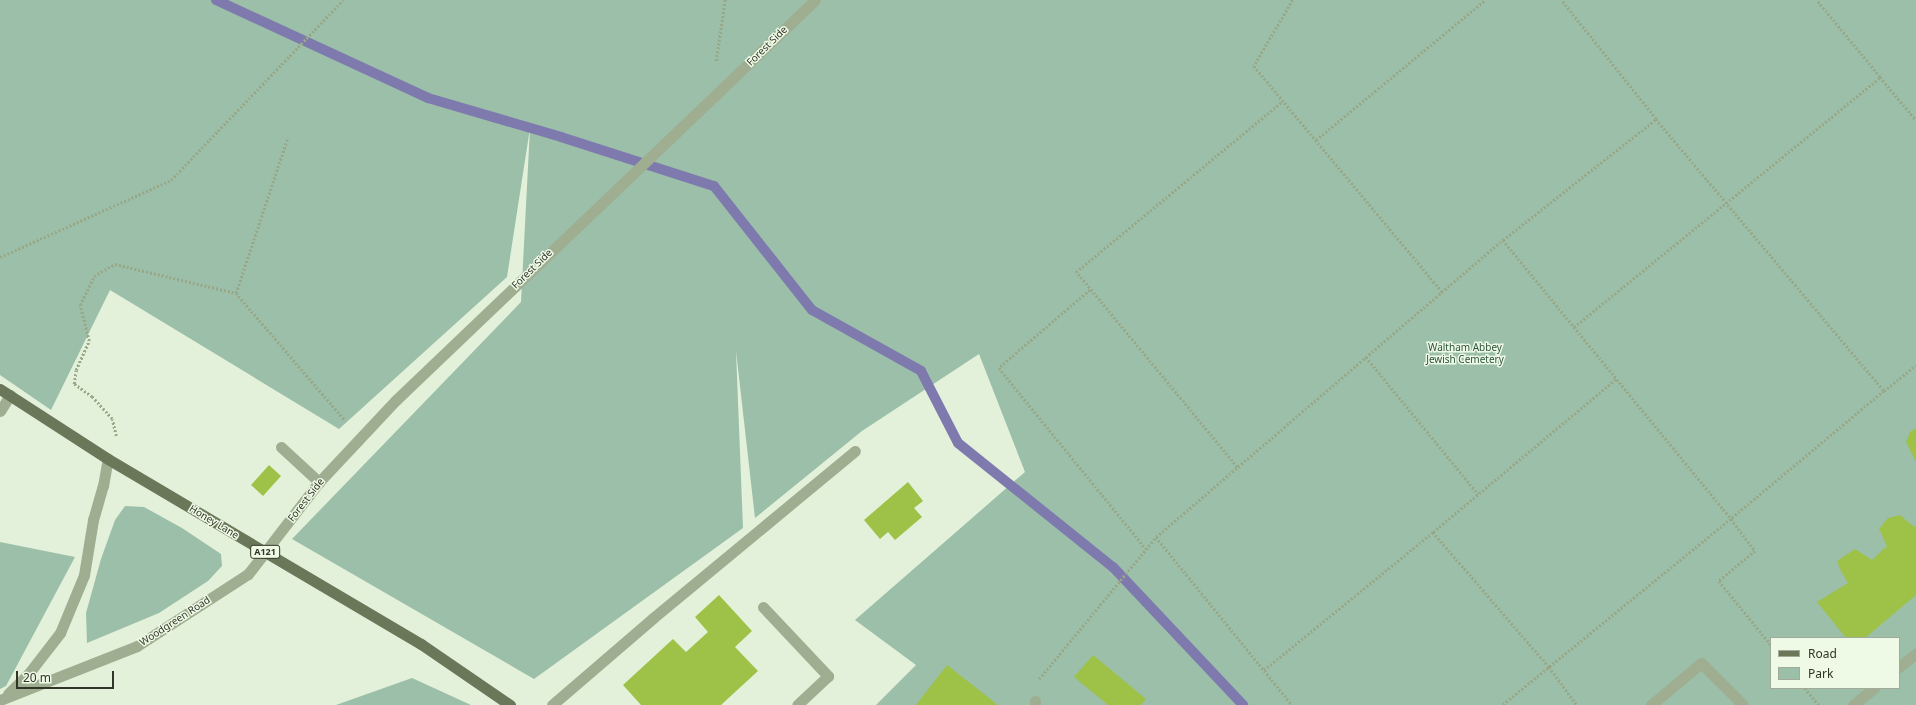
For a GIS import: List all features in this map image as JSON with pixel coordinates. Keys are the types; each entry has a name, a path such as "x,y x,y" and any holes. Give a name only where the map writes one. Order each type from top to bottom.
{"main road":[{"name":"Honey Lane","path":"0,389 108,459 421,644 510,705"}],"street":[{"name":"Forest Side","path":"265,552 319,482 396,400 815,0"},
{"path":"0,411 10,395"},
{"path":"281,447 319,482"},
{"path":"552,705 653,618 854,451"},
{"name":"Woodgreen Road","path":"2,698 29,673 60,633 84,575 93,520 103,486 108,459"},
{"name":"Woodgreen Road","path":"2,698 137,646 248,574 265,552"},
{"path":"763,607 828,676 797,705"},
{"path":"1900,666 1916,653"},
{"path":"1651,705 1701,663 1738,704"},
{"path":"1853,705 1873,689"}],"path":[{"path":"0,257 171,180 342,0"},
{"path":"711,99 725,0"},
{"path":"1293,0 1254,66 1442,292"},
{"path":"1316,140 1485,0"},
{"path":"1561,0 1656,119 1884,391"},
{"path":"1816,0 1916,120"},
{"path":"1574,327 1880,77"},
{"path":"1237,467 1076,272 1283,101"},
{"path":"1035,703 1040,678 1156,537 1503,240 1656,119"},
{"path":"236,293 288,137"},
{"path":"1503,240 1731,519 1755,551 1719,581 1770,645"},
{"path":"123,468 112,419 92,397 74,384 76,370 89,341 80,305 94,276 115,264 236,293 360,438"},
{"path":"1090,290 999,368 1146,549"},
{"path":"1366,357 1478,494"},
{"path":"1503,705 1731,519 1916,365"},
{"path":"1264,670 1433,532 1616,379"},
{"path":"1433,532 1549,667 1577,705"},
{"path":"1156,537 1292,705"},
{"path":"1806,689 1819,705"}],"green space":[{"name":"Waltham Abbey Jewish Cemetery","path":"0,0 1916,0 1916,705 876,705 916,665 855,620 1025,472 979,354 862,431 755,518 736,351 743,528 534,679 292,539 521,302 530,128 507,277 339,429 110,290 51,410 0,375"},
{"path":"125,506 144,507 182,528 221,554 222,566 208,581 159,613 87,643 86,613 101,559 115,520"},
{"path":"0,542 75,557 6,686 0,689"},
{"path":"412,678 471,705 336,705"}],"building":[{"path":"1916,428 1916,462 1906,442 1910,432"},
{"path":"269,465 281,476 263,496 251,485"},
{"path":"908,482 923,501 914,508 922,517 895,540 888,532 880,539 864,520"},
{"path":"1900,515 1914,527 1916,525 1916,595 1866,637 1845,637 1817,602 1848,583 1837,561 1855,549 1872,560 1887,546 1879,529 1888,518"},
{"path":"719,595 752,631 735,647 758,671 721,705 641,705 623,685 673,639 686,652 708,632 695,617"},
{"path":"1093,655 1146,699 1141,705 1108,705 1074,677"},
{"path":"947,665 998,705 916,705"}],"waterway":[{"path":"216,0 428,98 561,137 714,186 812,310 921,371 958,443 1113,567 1243,705"}]}
